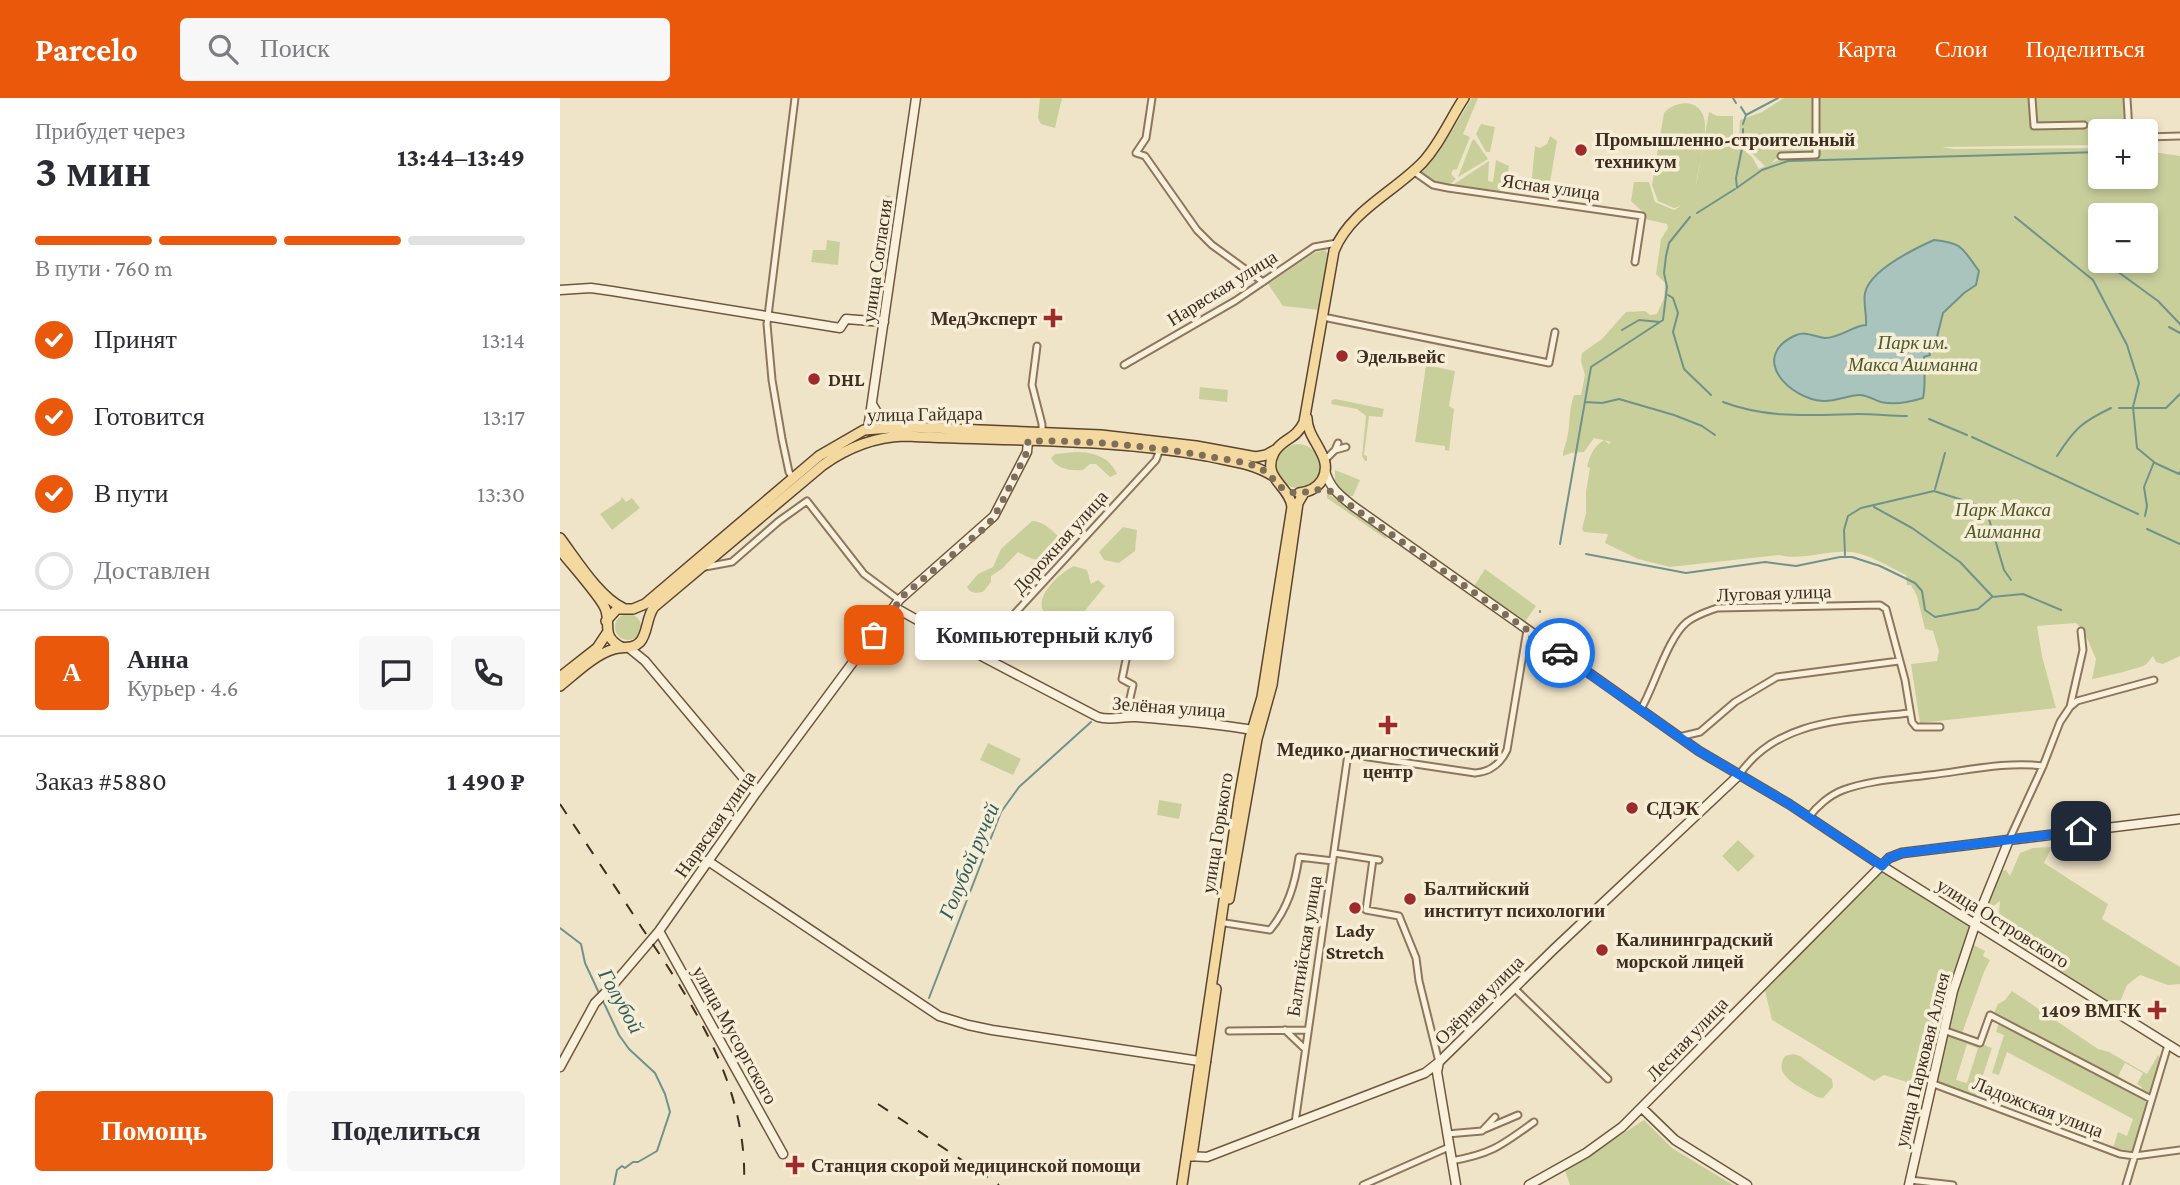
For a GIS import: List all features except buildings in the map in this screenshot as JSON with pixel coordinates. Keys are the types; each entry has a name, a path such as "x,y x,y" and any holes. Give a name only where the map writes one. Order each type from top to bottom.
{"main road":[{"path":"1273,476 1271,461 1276,449 1292,439 1303,425 1337,243 1352,221 1429,155 1464,98"},
{"path":"1308,406 1308,430 1325,460 1325,471"},
{"path":"868,429 871,441"},
{"name":"улица Гайдара","path":"606,621 617,609 628,608 653,598 826,450 868,429 1101,435 1168,442 1256,457 1266,456 1276,449"},
{"name":"улица Гайдара","path":"642,640 648,616 654,607 822,465 871,441 904,436 1127,445 1255,466 1273,476"},
{"path":"1292,439 1306,440 1319,448"},
{"name":"улица Горького","path":"1182,1185 1189,1157 1256,731 1272,685 1298,503 1320,482 1325,471"},
{"name":"улица Горького","path":"1203,1062 1220,922 1262,697 1292,507 1292,502 1273,476"},
{"path":"1284,490 1296,493 1309,491"},
{"path":"560,538 599,588 612,601 640,613 646,625"},
{"path":"560,550 604,607 607,634 614,643 625,648"},
{"path":"560,677 597,648 607,634"},
{"path":"560,685 602,654 642,640"},
{"name":"улица Горького","path":"1188,1185 1189,1157"}],"street":[{"path":"793,478 789,472 772,380 767,324 795,98"},
{"name":"улица Согласия","path":"868,429 916,98"},
{"path":"1152,98 1146,138 1136,153 1145,156 1197,230 1212,245 1263,282"},
{"path":"1780,156 1816,155 1816,98"},
{"path":"2032,98 2034,126 2084,125"},
{"path":"2127,98 2129,119"},
{"path":"2158,137 2180,136"},
{"name":"Ясная улица","path":"1413,171 1433,185 1448,188 1642,216 1635,262"},
{"name":"Нарвская улица","path":"1124,365 1181,334 1314,247 1337,243"},
{"path":"560,290 590,288 840,328 846,319 884,322"},
{"path":"1323,317 1549,363 1555,332"},
{"path":"1037,346 1032,385 1042,433"},
{"path":"872,404 881,419 896,428"},
{"name":"Нарвская улица","path":"560,1067 586,1018 601,997 659,931 756,793 897,604 994,516 1027,452 1028,441"},
{"path":"1325,460 1338,443"},
{"path":"1335,450 1346,447"},
{"name":"Дорожная улица","path":"986,659 1006,623 1156,460 1160,449"},
{"path":"1325,471 1335,493"},
{"path":"1309,491 1324,489 1335,493 1679,737 1739,775 1778,738 1815,724 1909,713"},
{"path":"699,569 732,562 779,521 807,501 864,574 897,604"},
{"name":"Зелёная улица","path":"897,604 986,659 1098,717 1108,720 1126,716 1256,731"},
{"name":"Луговая улица","path":"1641,709 1672,643 1685,624 1699,614 1717,607 1880,605 1886,609 1899,661"},
{"name":"Балтийская улица","path":"1295,1123 1348,754 1475,773 1491,769 1504,757 1507,750 1527,630"},
{"name":"улица Парковая Аллея","path":"1910,1182 1953,991 2008,840 2043,766 2060,722 2070,706 2083,650 2081,631"},
{"path":"642,640 645,661"},
{"path":"625,648 645,661 756,793"},
{"path":"1126,655 1122,679 1133,685 1126,716"},
{"path":"1679,737 1700,732 1735,702 1777,677 1899,661 1905,680 1909,713 1916,727 1940,727"},
{"path":"2070,706 2077,701 2154,680"},
{"path":"1809,817 1829,797 1861,784 1978,769 2029,764 2043,766"},
{"name":"улица Островского","path":"1739,775 2180,1052"},
{"name":"Озёрная улица","path":"1189,1157 1207,1157 1425,1073 1739,775"},
{"name":"Лесная улица","path":"1529,1185 1608,1139 1642,1108 1763,982 1889,858 1902,853 2180,819"},
{"path":"1334,853 1376,860 1366,910 1399,916 1416,958 1419,981 1438,1055 1437,1072 1456,1185"},
{"path":"1225,923 1270,930 1280,918 1294,886 1299,857 1333,861"},
{"path":"708,861 939,1016 992,1030 1203,1062"},
{"name":"улица Мусоргского","path":"659,931 783,1154"},
{"path":"1514,988 1608,1079"},
{"path":"1943,1030 1980,1043 1990,1016 2151,1099"},
{"path":"1285,1030 1305,1049"},
{"path":"1229,1031 1308,1030"},
{"path":"2126,1185 2168,1045"},
{"name":"Ладожская улица","path":"1931,1083 2095,1146 2135,1156"},
{"path":"1642,1108 1675,1140 1747,1185"},
{"path":"1447,1134 1482,1131 1518,1115"},
{"path":"1482,1131 1495,1118"},
{"path":"1451,1161 1496,1150 1534,1122"},
{"path":"1363,1185 1449,1147"},
{"path":"2135,1156 2180,1150"},
{"path":"1910,1182 1953,1185"}],"green space":[{"path":"1040,98 1062,98 1055,128 1041,124 1038,118"},
{"path":"1472,98 1478,98 1463,134 1470,137 1457,169 1451,174 1456,179 1448,186 1429,180 1422,171 1444,144"},
{"name":"Парк Макса Ашманна","path":"1784,98 1812,98 1815,152 1783,153 1771,163 1789,156 1813,155 1823,148 1817,98 2123,98 2124,119 2088,119 2088,145 1942,147 2088,148 2088,189 2158,189 2158,153 2180,156 2180,656 2163,664 2156,662 2153,656 2146,665 2092,679 2096,659 2083,629 2076,623 2037,626 2056,708 1920,723 1911,664 1937,661 1939,651 1933,631 1925,629 1917,596 1911,585 1907,585 1906,575 1871,558 1850,552 1796,557 1779,555 1670,567 1638,559 1605,543 1608,534 1584,532 1582,529 1590,468 1587,467 1592,452 1604,440 1594,438 1584,452 1563,456 1572,401 1574,395 1581,395 1585,375 1582,353 1602,339 1626,312 1645,311 1650,315 1657,314 1664,298 1665,283 1656,274 1661,239 1668,228 1667,224 1645,219 1646,215 1631,201 1634,182 1649,182 1655,202 1674,210 1681,206 1674,208 1658,201 1652,185 1664,113 1669,108 1682,103 1700,110 1705,124 1704,138 1709,112 1717,116 1733,116 1733,141 1752,157 1759,169 1765,166 1739,141 1740,120 1762,112"},
{"path":"1481,124 1495,127 1490,152 1486,152 1476,134"},
{"path":"1550,136 1557,141 1549,188 1531,187 1535,146 1540,148 1547,144"},
{"path":"1474,139 1488,159 1458,177 1472,141"},
{"path":"1496,160 1509,166 1506,188 1497,192 1451,186 1489,161 1488,181 1493,182"},
{"path":"885,195 894,199 887,259 876,312 871,315 868,310 873,308 887,204 882,202"},
{"path":"827,240 840,242 838,265 811,262 813,250 826,250"},
{"path":"1325,250 1329,255 1319,310 1283,306 1268,284 1314,253"},
{"path":"1426,365 1455,371 1449,406 1454,409 1449,451 1445,450 1445,446 1415,442"},
{"path":"1200,387 1228,390 1227,402 1199,399"},
{"path":"1335,399 1384,409 1382,417 1369,416 1364,455 1367,456 1367,461 1362,456 1366,416 1357,409 1331,404"},
{"path":"1298,444 1307,445 1314,450 1319,457 1319,475 1314,482 1307,487 1298,488 1289,487 1282,482 1277,475 1276,466 1277,457 1282,450 1289,445"},
{"path":"1076,452 1100,457 1110,463 1117,474 1110,477 1096,464 1090,464 1083,470 1064,468 1051,458 1055,454"},
{"path":"1335,470 1360,480 1353,496 1347,496 1335,487"},
{"path":"1327,493 1388,535 1386,539 1327,498"},
{"path":"622,497 626,502 632,498 640,508 612,530 600,514"},
{"path":"1032,521 1046,526 1065,543 1061,547 1054,545 1038,559 1018,552 991,576 991,582 983,592 970,591 967,587 978,574 993,567 1001,549"},
{"path":"1123,527 1137,530 1135,551 1119,563 1104,560 1099,552"},
{"path":"1074,566 1087,570 1091,584 1098,580 1105,586 1074,624 1064,616 1056,618 1047,615 1042,609 1042,602 1055,580"},
{"path":"1485,569 1536,606 1524,623 1473,588"},
{"path":"628,614 637,618 641,627 637,636 628,640 619,636 615,627 619,618"},
{"path":"988,743 1021,759 1013,775 980,760"},
{"path":"1159,800 1182,804 1179,819 1157,815"},
{"path":"1738,840 1755,856 1738,872 1722,856"},
{"path":"2052,847 2044,863 2108,904 2102,919 2180,967 2180,984 2168,985 2140,975 2127,985 2118,1007 2003,935 1998,925 2000,901 1984,913 2001,871 2006,870 2010,876 2020,853 2033,848"},
{"path":"1882,866 1976,924 1970,943 1985,951 1983,956 1990,960 1961,1036 1992,1048 1975,1099 1939,1086 1930,1089 1884,1075 1874,1081 1772,1020 1763,982","holes":["1967,1044 1978,1048 1967,1083 1956,1080"]},
{"path":"2012,991 2098,1049 2109,1052 2147,1074 2158,1055 2160,1058 2149,1095 1993,1015 1998,1004","holes":["2125,1063 2143,1073 2137,1084 2142,1087 2141,1090 2118,1076"]},
{"path":"1999,1023 2144,1099 2147,1104 2133,1151 2113,1148 2118,1132 2127,1136 2133,1119 2007,1052 1999,1075 1992,1073 2004,1035 1996,1032"},
{"path":"1793,1054 1832,1079 1833,1087 1823,1098 1817,1097 1785,1076 1782,1063 1785,1056"},
{"path":"1644,1120 1672,1148 1733,1185 1570,1185 1565,1171"}],"water":[{"path":"1934,240 1961,248 1979,271 1976,285 1943,313 1937,337 1928,348 1930,355 1924,357 1923,398 1891,403 1860,395 1823,401 1810,399 1787,385 1775,366 1775,355 1781,345 1798,334 1825,338 1866,325 1865,293 1875,276 1894,261"}],"waterway":[{"path":"1733,98 1736,103"},
{"path":"1743,124 1746,115 1778,98"},
{"path":"1741,107 1746,115"},
{"path":"1737,188 1736,178 1742,148"},
{"path":"1738,187 1762,170 1788,161 2088,152"},
{"path":"1697,213 1735,189"},
{"path":"1560,544 1591,367 1663,320 1667,287 1664,273 1669,243 1690,217"},
{"path":"2015,217 2093,280 2127,345 2139,383 2133,407 2137,448 2154,462 2144,487 2147,506 2145,516"},
{"path":"2120,273 2158,301 2180,324"},
{"path":"1668,295 1673,298 1678,313 1673,332 1684,369 1711,395"},
{"path":"1622,330 1639,320 1660,322"},
{"path":"2169,327 2180,333"},
{"path":"2119,408 2166,408 2180,394"},
{"path":"1585,402 1602,403 1619,399 1674,415 1702,426 1715,435"},
{"path":"1723,402 1773,414 1907,416"},
{"path":"2057,456 2080,427 2111,408"},
{"path":"1929,419 1967,435"},
{"path":"1972,437 2138,514"},
{"path":"1935,489 1945,453"},
{"path":"2155,463 2179,474 2180,472"},
{"path":"1845,555 1844,530 1848,516 1861,508 1934,491 1997,511"},
{"path":"1874,507 1912,528 1960,562 1992,596"},
{"path":"1989,519 2004,570 2011,580"},
{"path":"2147,529 2180,544"},
{"path":"1586,554 1686,573 1765,562 1796,566 1852,557 1880,566 1915,583 1922,591 1925,610 1935,617 1978,609 1992,597 2023,594 2061,610"},
{"name":"Голубой ручей","path":"929,998 1001,812 1019,787 1091,722"},
{"name":"Голубой","path":"560,928 581,944 585,963 599,993"},
{"name":"Голубой","path":"603,1001 619,1035 629,1049 655,1073 670,1112 657,1151 625,1168 622,1166 617,1170 614,1185"}],"railway":[{"path":"560,804 680,987 714,1049 737,1114 743,1149 744,1185"},
{"path":"878,1104 999,1185"}],"way so far":[{"path":"874,635 904,595 988,525 1027,452 1028,441 1052,441 1127,445 1191,453 1259,468 1273,476 1284,490 1292,493 1319,488 1335,493 1560,653"}],"place":[{"name":"Промышленно-строительный техникум","path":"1581,150"},
{"name":"МедЭксперт","path":"1053,318"},
{"name":"Эдельвейс","path":"1342,356"},
{"name":"DHL","path":"814,379"},
{"name":"Компьютерный клуб","path":"874,635"},
{"name":"Медико-диагностический центр","path":"1388,725"},
{"name":"СДЭК","path":"1632,808"},
{"name":"Балтийский институт психологии","path":"1410,899"},
{"name":"Lady Stretch","path":"1355,908"},
{"name":"Калининградский морской лицей","path":"1602,950"},
{"name":"1409 ВМГК","path":"2157,1010"},
{"name":"Станция скорой медицинской помощи","path":"795,1165"}],"route":[{"path":"1560,653 1699,751 1789,804 1882,866 1893,855 1902,853 2081,831"}],"park label":[{"name":"Парк им. Макса Ашманна","path":"1913,353"}]}
